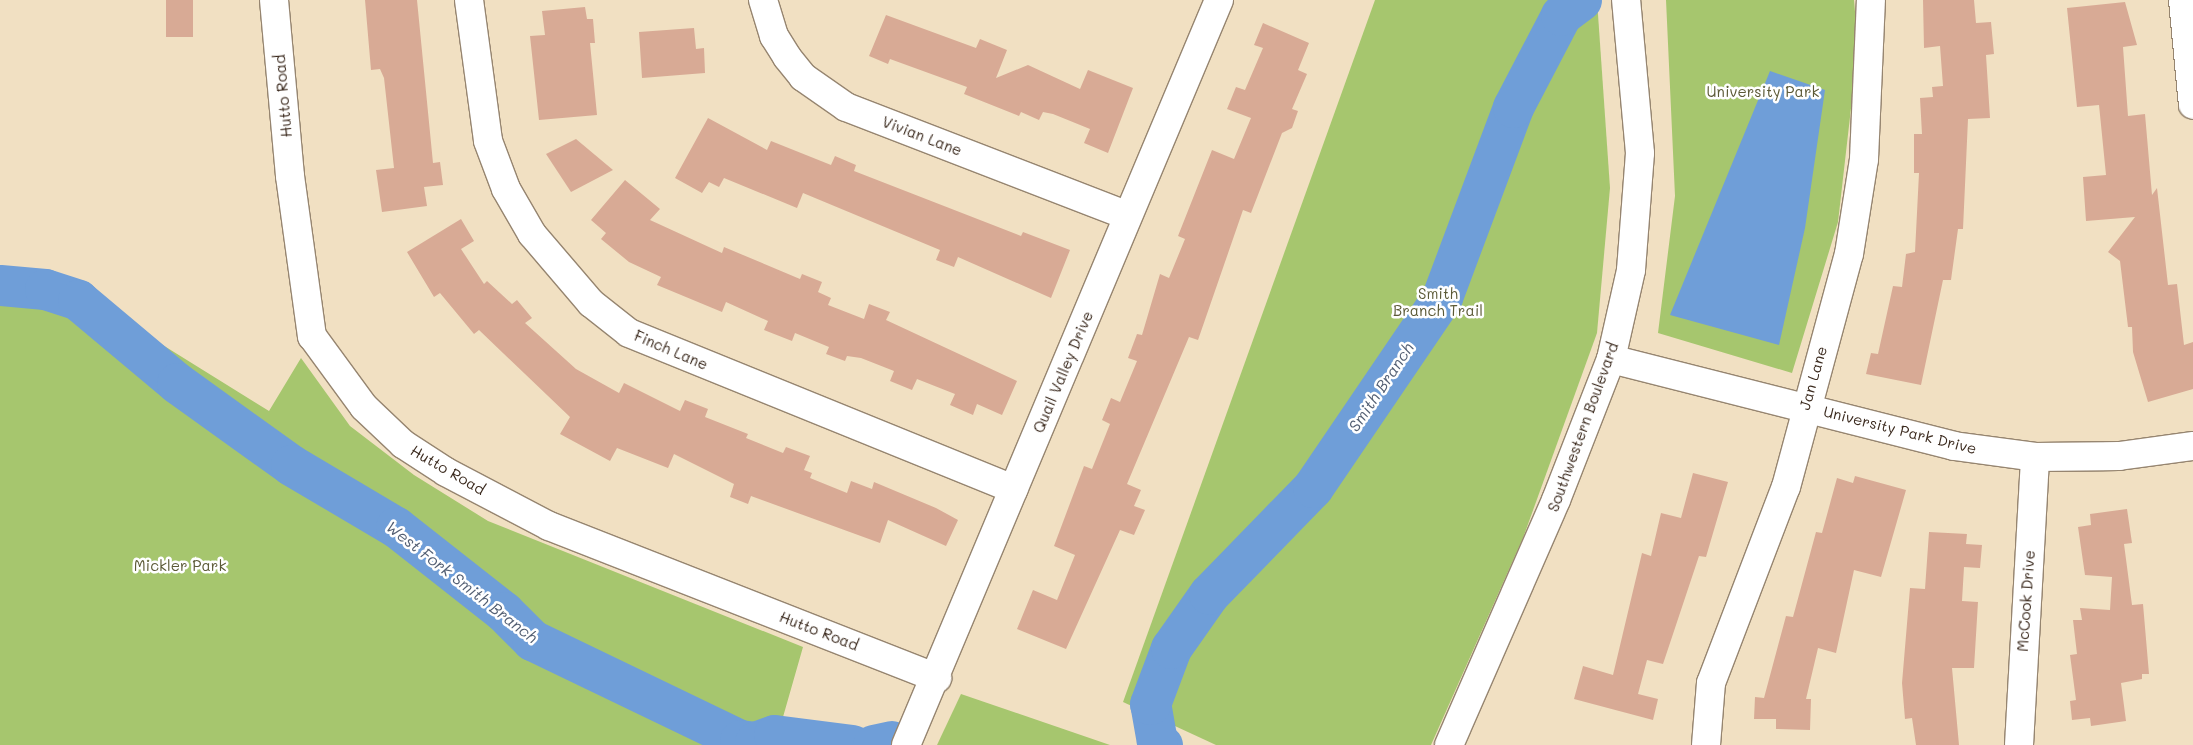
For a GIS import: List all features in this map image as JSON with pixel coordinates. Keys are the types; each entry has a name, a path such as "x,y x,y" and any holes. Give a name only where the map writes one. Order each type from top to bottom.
{"street":[{"name":"Hutto Road","path":"274,0 290,176 312,336 364,407 403,444 446,472 549,526 937,678"},
{"name":"Finch Lane","path":"469,0 488,141 506,189 532,234 591,303 629,333 1014,489"},
{"name":"Vivian Lane","path":"763,0 774,36 787,57 803,77 846,107 1128,216"},
{"name":"Quail Valley Drive","path":"906,745 937,678 1219,0"},
{"name":"Southwestern Boulevard","path":"1449,745 1556,500 1611,359 1633,250 1640,153 1631,78 1626,0"},
{"name":"Jan Lane","path":"1706,745 1711,683 1786,487 1805,406 1849,254 1864,159 1871,0"},
{"path":"2183,0 2193,105"},
{"name":"University Park Drive","path":"1611,359 1805,406 1954,446 2035,457 2119,456 2193,446"},
{"name":"McCook Drive","path":"2019,745 2035,457"}],"green space":[{"name":"Smith Branch Trail","path":"1375,0 1597,0 1610,188 1597,333 1523,538 1431,745 1216,745 1123,702"},
{"name":"University Park","path":"1666,0 1854,0 1858,47 1838,222 1792,373 1658,333 1675,196"},
{"name":"Mickler Park","path":"0,265 63,283 269,411 301,358 350,426 414,475 488,521 803,647 775,745 0,745"},
{"path":"961,694 1110,745 937,745"}],"water":[{"path":"1770,71 1825,90 1805,228 1779,345 1670,315"}],"building":[{"path":"166,0 193,0 193,37 166,37"},
{"path":"365,0 417,0 433,163 440,162 443,185 424,187 427,206 382,212 376,170 394,168 384,78 380,69 371,70"},
{"path":"1923,0 1974,0 1976,23 1991,22 1994,54 1986,55 1990,118 1968,119 1963,229 1958,229 1951,280 1943,280 1921,385 1866,374 1871,353 1878,354 1893,286 1902,287 1906,254 1915,252 1919,173 1914,173 1914,134 1922,134 1920,98 1933,97 1932,87 1943,86 1940,46 1924,48"},
{"path":"2125,2 2137,45 2123,47 2128,116 2145,114 2152,195 2157,188 2168,285 2177,284 2184,345 2193,342 2193,389 2148,402 2133,352 2132,327 2128,327 2120,261 2108,252 2135,217 2086,221 2083,177 2106,175 2099,105 2077,107 2067,8"},
{"path":"585,7 587,19 593,19 595,43 590,43 597,115 539,120 530,36 545,35 542,11"},
{"path":"886,15 976,48 980,39 1007,50 996,78 1028,65 1080,89 1088,70 1133,88 1108,153 1084,143 1090,129 1053,114 1043,112 1039,120 1021,112 1019,116 964,94 967,87 890,59 888,64 869,56"},
{"path":"1263,23 1309,43 1298,70 1307,74 1292,109 1298,111 1292,128 1282,133 1251,213 1243,210 1198,340 1189,337 1127,484 1141,490 1134,506 1145,510 1134,535 1120,530 1066,649 1017,629 1033,590 1057,600 1075,555 1054,546 1084,466 1092,469 1110,424 1102,420 1111,398 1120,402 1137,361 1128,358 1137,334 1142,335 1160,274 1169,278 1185,239 1178,236 1212,150 1234,159 1251,118 1227,109 1236,87 1245,90 1263,48 1254,45"},
{"path":"694,28 696,49 704,48 705,73 642,78 639,32"},
{"path":"708,118 767,150 771,141 831,165 835,156 856,165 854,171 1021,236 1023,232 1070,250 1051,298 958,257 954,267 936,260 940,250 803,193 797,208 724,178 719,187 709,182 702,193 675,178"},
{"path":"576,139 613,170 571,192 546,154"},
{"path":"625,180 660,209 650,220 722,253 724,247 800,279 802,274 822,282 818,292 831,298 828,305 864,319 869,304 890,312 886,320 1017,381 1002,415 977,404 973,415 950,405 955,394 917,379 912,390 890,381 894,371 861,358 847,356 845,361 826,354 829,347 795,333 792,341 764,330 768,321 726,302 722,312 657,285 661,277 629,262 601,239 606,233 591,220"},
{"path":"461,219 474,241 461,249 484,284 487,281 512,304 517,300 532,318 525,323 576,369 619,393 624,383 680,411 685,400 708,409 705,417 748,434 746,438 783,453 786,447 810,456 804,470 812,473 810,478 847,493 851,481 872,489 874,482 936,508 958,520 946,546 888,520 880,543 751,496 748,504 730,497 734,484 674,454 668,468 617,448 610,461 560,434 570,417 479,330 474,334 440,293 434,297 407,252"},
{"path":"1693,473 1728,482 1706,557 1699,556 1663,664 1647,660 1638,694 1658,699 1653,720 1574,699 1583,666 1613,675 1642,553 1651,556 1661,513 1681,518"},
{"path":"1855,476 1906,490 1881,577 1854,570 1836,653 1818,648 1806,699 1811,699 1810,730 1776,729 1776,719 1754,719 1755,697 1764,698 1786,616 1793,617 1816,532 1822,533 1837,478 1853,483"},
{"path":"2127,509 2132,543 2124,544 2132,605 2143,604 2149,674 2142,674 2142,679 2121,683 2126,721 2091,726 2090,718 2072,720 2070,701 2076,700 2070,655 2077,654 2073,620 2082,620 2080,608 2110,610 2112,577 2085,575 2078,527 2091,525 2090,514"},
{"path":"1929,532 1967,534 1966,544 1982,545 1980,568 1964,567 1962,601 1978,602 1974,668 1952,668 1959,745 1916,745 1912,718 1905,719 1902,683 1910,588 1925,589"}],"waterway":[{"name":"Smith Branch","path":"1162,745 1157,742 1150,704 1171,648 1209,594 1313,487 1442,297 1513,107 1561,15 1581,0"},
{"name":"West Fork Smith Branch","path":"0,285 45,289 78,300 177,383 291,465 396,527 504,612 532,640 740,740 755,742 774,735 852,745"},
{"name":"West Fork Smith Branch","path":"873,745 892,741"}]}
